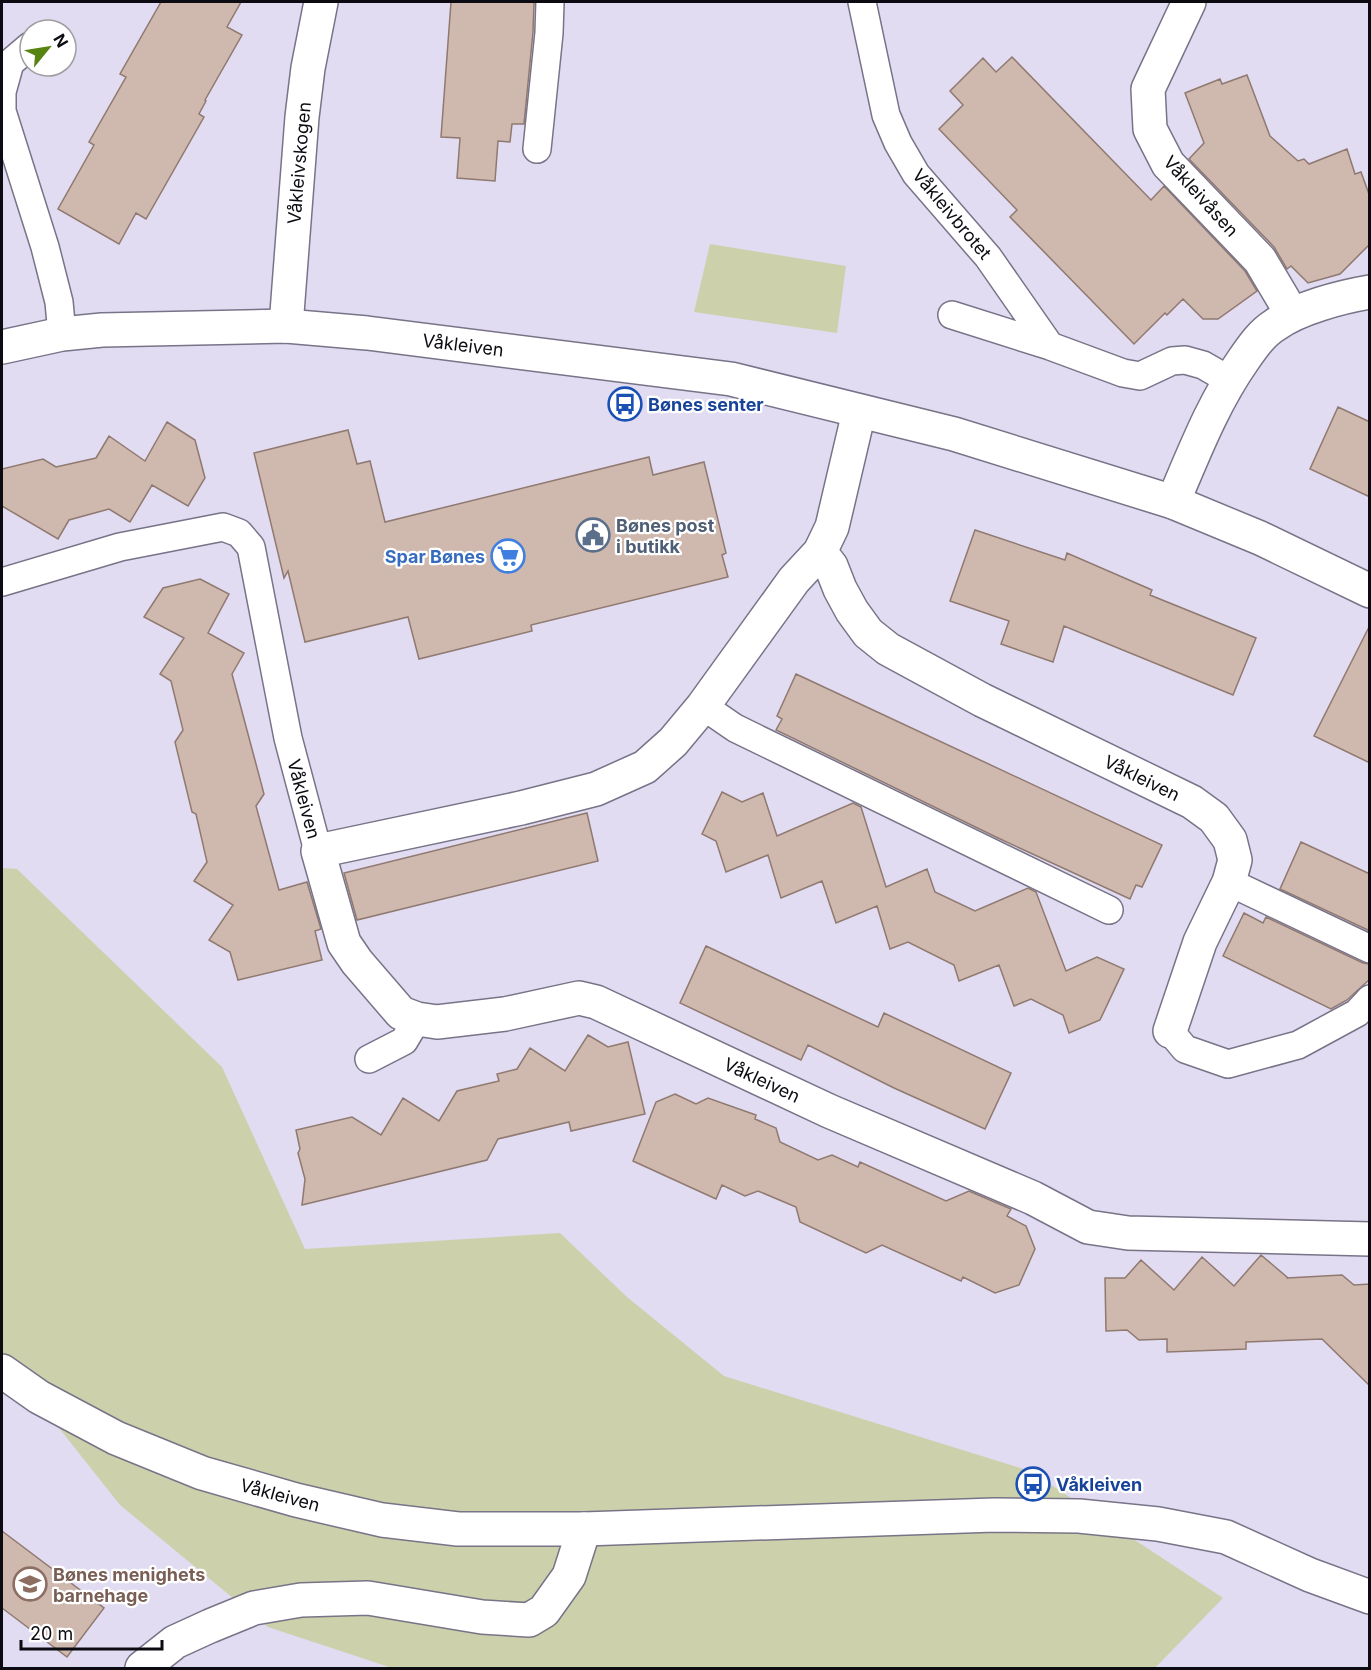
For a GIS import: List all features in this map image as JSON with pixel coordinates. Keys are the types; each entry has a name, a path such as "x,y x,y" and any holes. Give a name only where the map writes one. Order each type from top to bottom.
{"street":[{"name":"Våkleivskogen","path":"286,326 302,117 308,68 321,2"},
{"name":"Våkleivåsen","path":"1189,2 1148,89 1150,129 1168,164 1260,260 1292,314"},
{"path":"1173,502 1208,421 1229,380 1255,344 1273,326 1292,314 1350,295 1370,292"},
{"name":"Våkleiven","path":"2,347 62,334 102,330 286,326 367,333 731,379 954,434 1173,502 1260,538 1370,591"},
{"name":"Våkleiven","path":"860,411 832,527 820,552 794,580 703,706 673,742 645,767 596,789 521,808 318,851 344,943 357,962 401,1013 417,1019 437,1022 505,1014 579,998 596,1002 829,1111 1033,1197 1088,1227 1128,1233 1370,1239"},
{"name":"Våkleiven","path":"820,552 831,566 840,589 857,619 868,633 888,649 982,700 1192,802 1214,818 1230,840 1235,860 1229,882 1200,942 1170,1030"},
{"name":"Våkleiven","path":"2,1371 39,1397 116,1438 202,1473 296,1500 382,1520 458,1529 584,1529 994,1515 1079,1516 1158,1524 1226,1537 1310,1575 1370,1597"},
{"path":"142,1668 175,1642 210,1626 254,1608 301,1600 368,1598 482,1617 529,1620 544,1611 569,1576 584,1529"}],"lane":[{"path":"537,149 550,2"},
{"name":"Våkleivbrotet","path":"862,2 886,115 898,143 916,174 988,257 1050,345"},
{"path":"18,56 10,63 2,92 2,111 45,247 59,302 62,334"},
{"path":"952,315 1050,345 1123,373 1140,375 1172,361 1185,360 1203,365 1229,380"},
{"name":"Våkleiven","path":"2,582 132,545 223,527 239,534 251,547 288,738 318,851"},
{"path":"703,706 735,728 1109,910"},
{"path":"1229,882 1370,949"},
{"name":"Våkleiven","path":"1170,1030 1185,1048 1228,1064 1298,1044 1357,1013 1370,999"},
{"path":"369,1059 404,1041 417,1019"}],"green space":[{"path":"710,244 846,266 837,333 694,312"},
{"path":"2,868 17,869 222,1067 305,1249 560,1233 627,1297 724,1376 1030,1471 1223,1598 1155,1668 392,1668 268,1627 120,1505 2,1356"}],"building":[{"path":"161,2 241,2 227,27 242,35 205,100 199,114 204,117 146,219 136,213 119,244 58,209 94,145 89,142 126,77 120,74"},
{"path":"451,2 534,2 524,124 512,124 510,142 498,141 495,181 457,178 460,138 441,137"},
{"path":"1012,57 1151,200 1164,186 1245,271 1257,291 1218,319 1203,319 1183,299 1167,315 1165,313 1134,344 1010,217 1017,210 939,129 963,105 950,91 983,58 996,72"},
{"path":"1247,75 1270,136 1298,161 1304,159 1309,164 1347,149 1355,174 1361,172 1370,197 1370,244 1340,274 1308,283 1291,266 1287,269 1274,247 1189,159 1204,143 1185,93 1220,79 1222,84"},
{"path":"1338,407 1370,422 1370,497 1310,469"},
{"path":"167,422 195,440 205,478 188,506 152,485 130,522 109,509 69,520 58,539 2,506 2,469 43,459 56,467 96,458 109,436 145,461"},
{"path":"348,430 357,464 370,461 385,522 649,457 653,475 704,462 726,553 722,555 728,577 531,625 532,631 419,659 408,617 305,642 288,571 284,578 254,453"},
{"path":"975,530 1065,560 1067,553 1152,590 1150,595 1256,638 1233,695 1064,626 1053,662 1001,644 1009,621 950,601"},
{"path":"200,579 229,594 208,633 244,653 232,674 264,794 256,806 279,890 307,882 321,929 315,931 322,960 238,980 230,952 209,940 233,905 194,881 207,862 175,742 183,730 171,681 160,674 184,638 144,617 163,588"},
{"path":"1370,625 1370,763 1314,736"},
{"path":"796,674 1162,845 1142,887 1136,885 1130,899 998,838 776,730 782,719 777,716"},
{"path":"722,792 742,802 763,793 777,836 853,803 861,807 886,887 927,869 935,892 975,911 1028,888 1036,892 1066,971 1097,957 1124,969 1100,1020 1069,1033 1063,1015 1031,999 1014,1006 999,965 959,981 954,965 908,942 890,949 877,906 836,923 822,881 781,898 768,855 726,872 716,841 702,834"},
{"path":"587,813 598,861 357,920 344,873"},
{"path":"1301,842 1370,874 1370,931 1280,889"},
{"path":"1244,913 1263,923 1266,917 1363,963 1370,964 1370,979 1347,1000 1331,1009 1223,956"},
{"path":"706,946 878,1027 884,1013 1011,1073 985,1129 894,1088 808,1045 801,1060 680,1003"},
{"path":"588,1035 608,1047 628,1042 645,1114 571,1131 569,1122 498,1139 487,1160 302,1205 305,1179 298,1153 300,1149 296,1130 352,1117 381,1135 403,1098 439,1121 457,1091 499,1081 497,1074 517,1069 530,1048 565,1071"},
{"path":"675,1094 696,1104 708,1098 756,1115 755,1119 776,1128 780,1142 818,1160 832,1155 858,1167 860,1162 946,1201 969,1191 1011,1209 1007,1216 1026,1226 1035,1249 1019,1285 995,1293 963,1277 961,1281 882,1245 866,1253 800,1222 796,1207 758,1191 745,1196 722,1185 716,1199 633,1161 656,1102"},
{"path":"1261,1255 1287,1278 1342,1275 1354,1285 1370,1284 1370,1386 1322,1339 1246,1342 1246,1349 1167,1352 1167,1339 1139,1340 1127,1330 1106,1331 1105,1278 1125,1278 1141,1260 1174,1290 1202,1257 1234,1286"},
{"path":"2,1531 104,1608 67,1657 2,1608"}],"place":[{"name":"Bønes senter","path":"625,404"},
{"name":"Bønes post i butikk","path":"593,535"},
{"name":"Spar Bønes","path":"508,556"},
{"name":"Våkleiven","path":"1033,1484"},
{"name":"Bønes menighets barnehage","path":"30,1584"}]}
